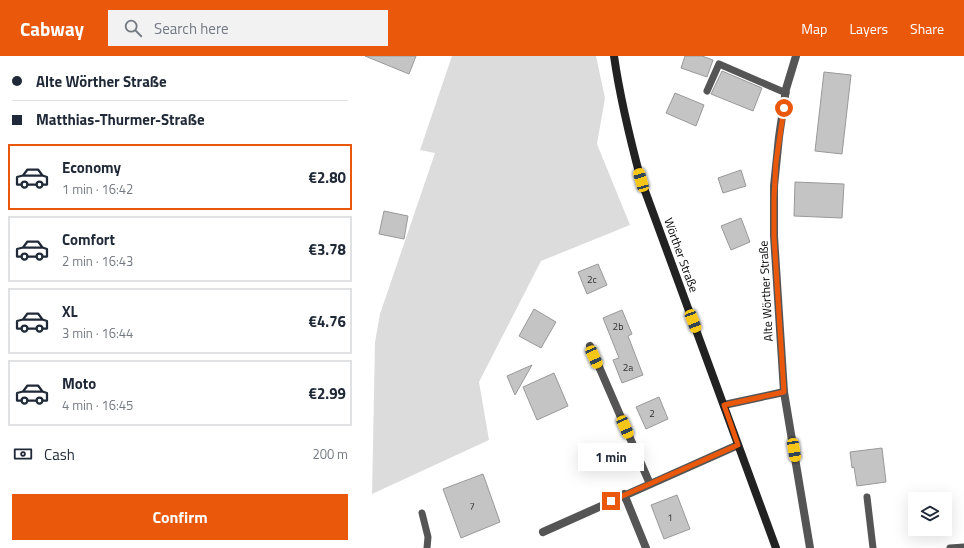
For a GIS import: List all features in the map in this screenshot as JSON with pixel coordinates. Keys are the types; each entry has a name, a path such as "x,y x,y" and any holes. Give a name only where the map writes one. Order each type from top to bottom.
{"street":[{"name":"Wörther Straße","path":"614,56 619,92 629,138 641,180 776,548"},
{"name":"Alte Wörther Straße","path":"796,56 786,93 774,186 774,236 784,392 810,548"},
{"path":"590,346 650,484"},
{"path":"724,405 784,392"},
{"path":"543,532 624,494 738,445"},
{"path":"624,494 646,548"}],"lane":[{"path":"707,91 719,64 786,93"},
{"path":"867,497 873,548"},
{"path":"422,513 428,537 426,548"},
{"path":"950,548 964,547"}],"shaded area":[{"path":"452,56 596,56 605,98 597,144 630,225 541,261 479,382 489,440 372,494 375,342 380,314 435,153 420,150"}],"building":[{"path":"365,56 416,56 409,74"},
{"path":"685,56 702,56 713,60 707,77 681,68"},
{"path":"722,71 762,88 753,111 711,94"},
{"path":"824,72 851,75 842,154 815,151"},
{"path":"675,93 704,105 696,126 666,113"},
{"path":"741,170 746,186 723,193 718,178"},
{"path":"795,182 844,184 842,218 794,216"},
{"path":"384,211 408,216 404,239 379,234"},
{"path":"741,218 750,242 731,250 721,226"},
{"path":"598,264 607,285 587,294 578,272"},
{"path":"534,309 556,322 541,348 519,336"},
{"path":"622,310 632,334 628,336 643,375 622,383 613,360 619,358 603,318"},
{"path":"532,365 515,395 507,376"},
{"path":"554,373 568,406 537,420 523,387"},
{"path":"659,397 668,419 646,429 636,407"},
{"path":"882,448 886,482 857,486 854,467 852,468 850,452"},
{"path":"483,474 500,522 461,538 443,489"},
{"path":"677,495 690,529 664,539 651,505"}],"route":[{"path":"611,501 738,445 724,405 784,392 774,236 774,186 779,137 784,108"}]}
